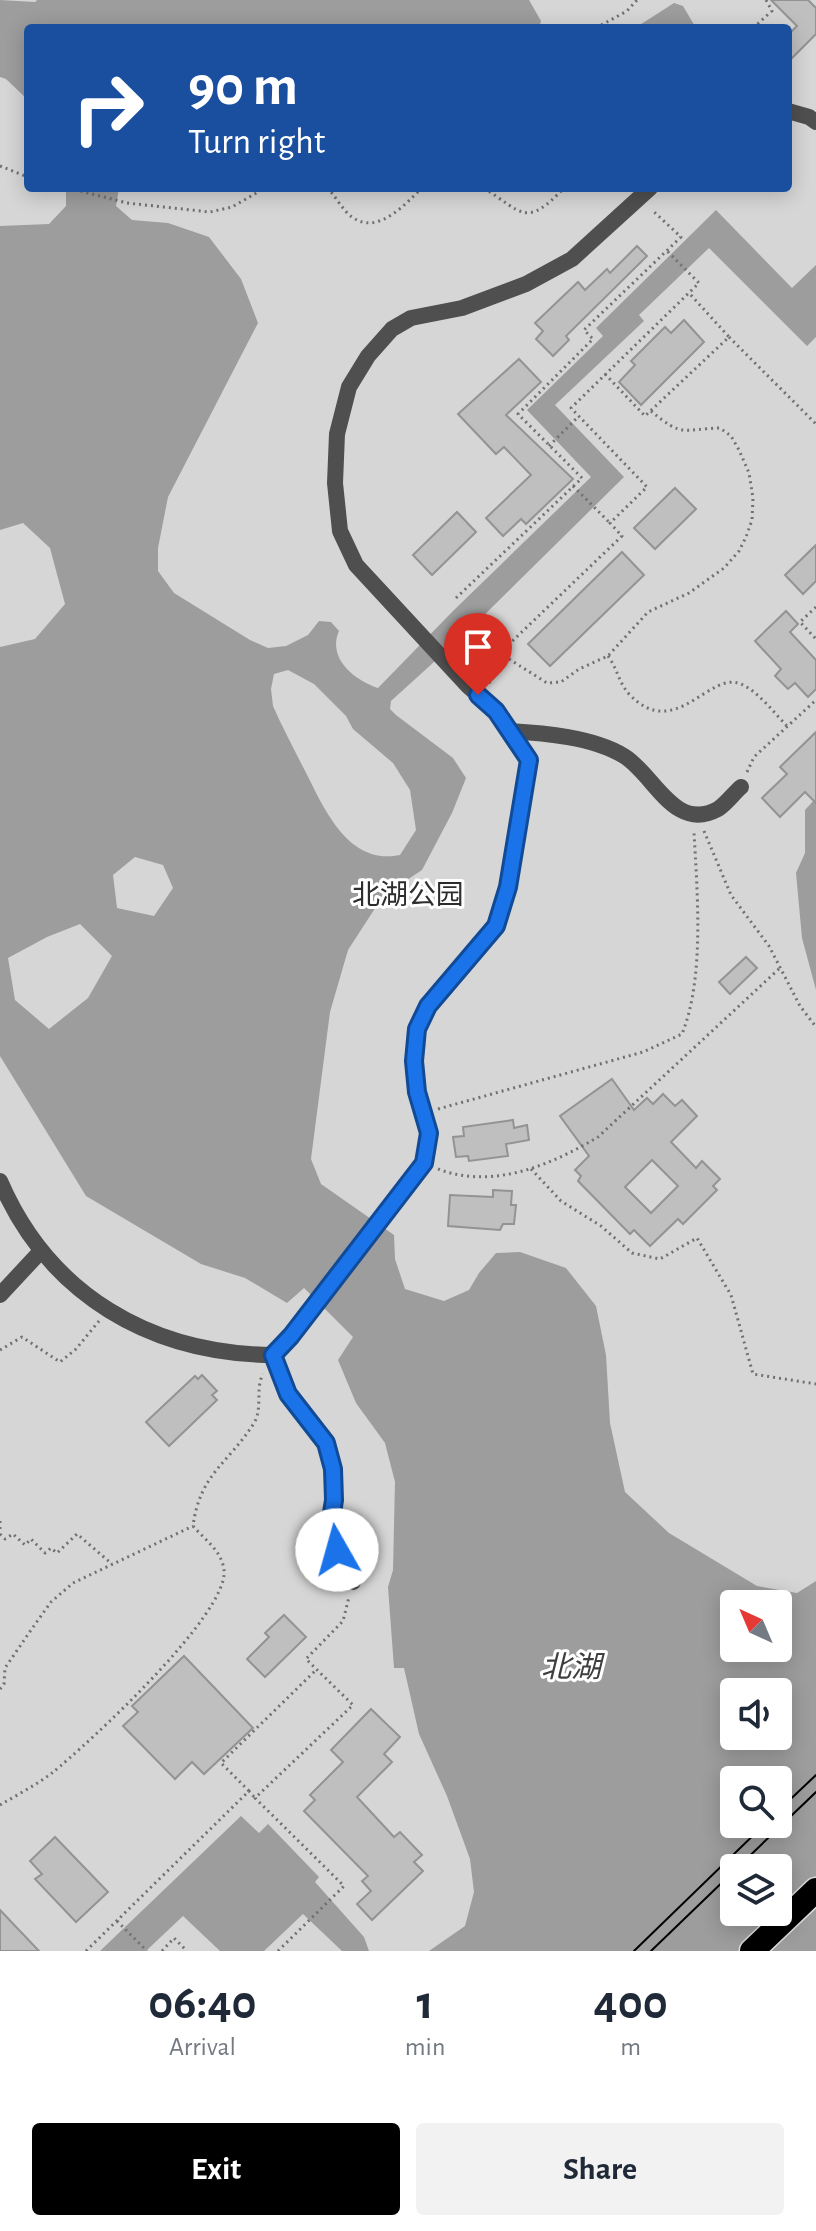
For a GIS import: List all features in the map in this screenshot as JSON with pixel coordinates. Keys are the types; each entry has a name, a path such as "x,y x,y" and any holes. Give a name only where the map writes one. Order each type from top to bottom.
{"highway":[{"path":"752,1951 816,1890"}],"street":[{"path":"792,112 816,122"},
{"path":"0,1181 12,1210 41,1251 71,1282 105,1310 135,1326 193,1345 244,1354 273,1355 291,1336 424,1163 429,1133 417,1092 414,1061 417,1029 428,1006 496,926 508,887 529,760 496,711 356,565 340,531 335,483 337,434 349,387 368,356 392,329 411,318 462,308 526,284 572,259 644,193"},
{"path":"509,731 548,733 590,743 624,756 677,809 694,815 718,809 741,787"},
{"path":"0,1295 41,1251"},
{"path":"273,1355 288,1394 326,1443 333,1469 334,1500 330,1526 337,1550 351,1564 353,1582"}],"path":[{"path":"603,24 627,11 637,0"},
{"path":"757,24 772,11 766,0"},
{"path":"0,166 24,175"},
{"path":"84,192 127,203 210,212 232,207 258,192"},
{"path":"330,192 352,217 368,223 383,221 417,192"},
{"path":"489,192 511,209 526,214 544,209 560,192"},
{"path":"456,598 582,478 518,414 593,339 584,330 681,237 644,193"},
{"path":"610,523 647,487 571,408 699,283 667,251"},
{"path":"689,293 816,424"},
{"path":"605,374 645,416 729,337"},
{"path":"573,486 622,536 504,649 509,659 547,683 561,682 579,669 608,656 648,612 689,593 724,568 739,551 752,520 749,473 731,436 720,428 691,432 675,429 651,411"},
{"path":"549,446 579,416"},
{"path":"816,607 800,622 816,639"},
{"path":"608,656 630,695 642,704 662,711 679,709 721,684 739,683 753,692 787,726"},
{"path":"478,695 509,659"},
{"path":"741,787 754,757 816,700"},
{"path":"694,815 710,841 731,895 769,946 800,1006 816,1027"},
{"path":"423,1113 643,1052 682,1034 693,992 698,921 694,815"},
{"path":"424,1163 455,1175 519,1174 570,1154 598,1137 781,967"},
{"path":"531,1169 561,1201 601,1226 632,1253 660,1259 697,1238 731,1295 753,1374 816,1384"},
{"path":"0,1350 22,1337 60,1362 95,1329 105,1310"},
{"path":"193,1526 195,1510 210,1476 255,1422 260,1403 260,1381 273,1355"},
{"path":"0,1521 0,1532 5,1539 13,1534 25,1545 31,1539 45,1553 51,1548 57,1553 77,1534 112,1564"},
{"path":"0,1689 4,1684 5,1668 51,1602 73,1583 193,1526"},
{"path":"0,1805 50,1774 147,1685 208,1610 223,1584 224,1568 217,1551 193,1526"},
{"path":"255,1798 353,1705 306,1659 343,1621 353,1582"},
{"path":"278,1951 344,1886 221,1763 316,1670"},
{"path":"86,1951 249,1791"},
{"path":"117,1921 147,1951"},
{"path":"162,1951 174,1938 187,1951"}],"green space":[{"name":"北湖公园","path":"0,0 816,0 816,1951 0,1951"}],"water":[{"path":"0,0 529,0 541,21 540,24 24,24 24,96 0,77"},
{"path":"674,3 683,6 694,24 641,24"},
{"name":"北湖","path":"66,192 118,192 116,206 132,220 168,223 209,237 241,279 258,323 168,497 158,548 158,571 174,593 268,648 286,646 308,635 319,621 331,622 339,631 337,650 345,667 360,680 378,688 591,477 527,410 603,336 596,328 716,210 792,288 816,265 816,337 807,346 709,248 639,315 644,321 555,405 624,477 467,632 391,701 390,709 453,758 466,778 452,813 422,870 383,896 348,950 330,1012 311,1159 321,1184 394,1235 395,1259 405,1289 444,1301 469,1290 496,1253 520,1252 566,1268 596,1306 606,1355 610,1423 625,1492 669,1533 757,1586 780,1590 720,1590 720,1662 792,1662 792,1592 797,1593 816,1581 816,1951 429,1951 465,1926 474,1892 470,1859 447,1796 419,1734 404,1668 394,1668 388,1587 393,1570 395,1482 385,1443 356,1403 338,1360 353,1337 304,1288 287,1303 245,1278 201,1264 86,1196 0,1056 0,647 35,639 65,604 50,548 23,523 0,530 0,226 49,224 66,206","holes":["288,670 314,684 346,716 353,729 393,763 410,790 416,830 400,855 381,856 351,842 328,814 288,737 273,706 271,689 274,674","135,857 163,865 173,888 154,916 117,908 113,875","80,924 112,956 88,998 49,1029 15,1000 8,958"]},
{"path":"816,798 816,990 802,938 796,873 805,853 805,810"},
{"path":"241,1816 259,1833 268,1824 319,1877 315,1882 364,1937 369,1951 342,1951 303,1914 264,1951 220,1951 183,1916 146,1951 100,1951"}],"building":[{"path":"771,0 808,0 816,8 816,34 792,58 792,31 797,26"},
{"path":"637,246 647,256 566,336 569,340 553,356 536,339 543,331 535,323 578,282 585,290 607,269 610,273"},
{"path":"684,320 704,342 641,405 619,382 635,365 631,361 665,327 671,333"},
{"path":"519,359 541,382 506,415 573,479 526,524 521,519 503,536 486,518 531,475 504,447 496,454 458,414"},
{"path":"675,488 696,509 655,549 634,528"},
{"path":"457,512 476,532 432,575 413,555"},
{"path":"816,545 816,581 803,594 785,575"},
{"path":"622,552 644,575 550,666 528,644"},
{"path":"786,611 798,624 790,632 816,660 816,689 808,697 795,683 788,689 775,676 781,669 755,641"},
{"path":"816,732 816,803 805,792 780,817 762,798 787,774 780,767"},
{"path":"746,957 757,968 730,994 719,982"},
{"path":"612,1079 634,1110 647,1098 653,1104 663,1094 675,1106 682,1100 697,1116 671,1142 696,1168 702,1161 720,1179 713,1186 717,1190 683,1224 678,1219 650,1246 634,1230 630,1234 578,1181 581,1176 575,1170 589,1156 560,1116","holes":["652,1160 678,1186 651,1213 625,1187"]},
{"path":"513,1120 514,1128 527,1125 529,1140 506,1144 508,1156 469,1161 468,1156 456,1157 453,1137 464,1136 463,1127"},
{"path":"493,1190 512,1191 511,1205 516,1205 514,1224 503,1224 500,1230 448,1226 450,1195 493,1197"},
{"path":"202,1375 217,1391 212,1395 217,1400 169,1446 146,1422 195,1376 198,1379"},
{"path":"284,1615 306,1637 265,1677 247,1659 269,1637 265,1633"},
{"path":"184,1656 253,1728 204,1774 192,1762 175,1779 123,1726 138,1712 132,1706"},
{"path":"371,1709 400,1737 384,1754 392,1762 357,1797 394,1837 400,1832 422,1855 414,1862 423,1871 372,1920 357,1904 371,1891 362,1881 368,1876 304,1811 315,1800 310,1795 343,1762 331,1750"},
{"path":"55,1837 108,1892 76,1922 35,1879 42,1874 30,1861"},
{"path":"0,1910 39,1951 0,1951"}],"tram line":[{"path":"792,1798 816,1775"},
{"path":"752,1854 816,1792"},
{"path":"634,1951 751,1838"},
{"path":"651,1951 720,1884"}],"route":[{"path":"337,1550 330,1526 334,1500 333,1469 326,1443 288,1394 273,1355 291,1336 424,1163 429,1133 417,1092 414,1061 417,1029 428,1006 496,926 508,887 525,795 529,760 496,711 478,695"}]}
